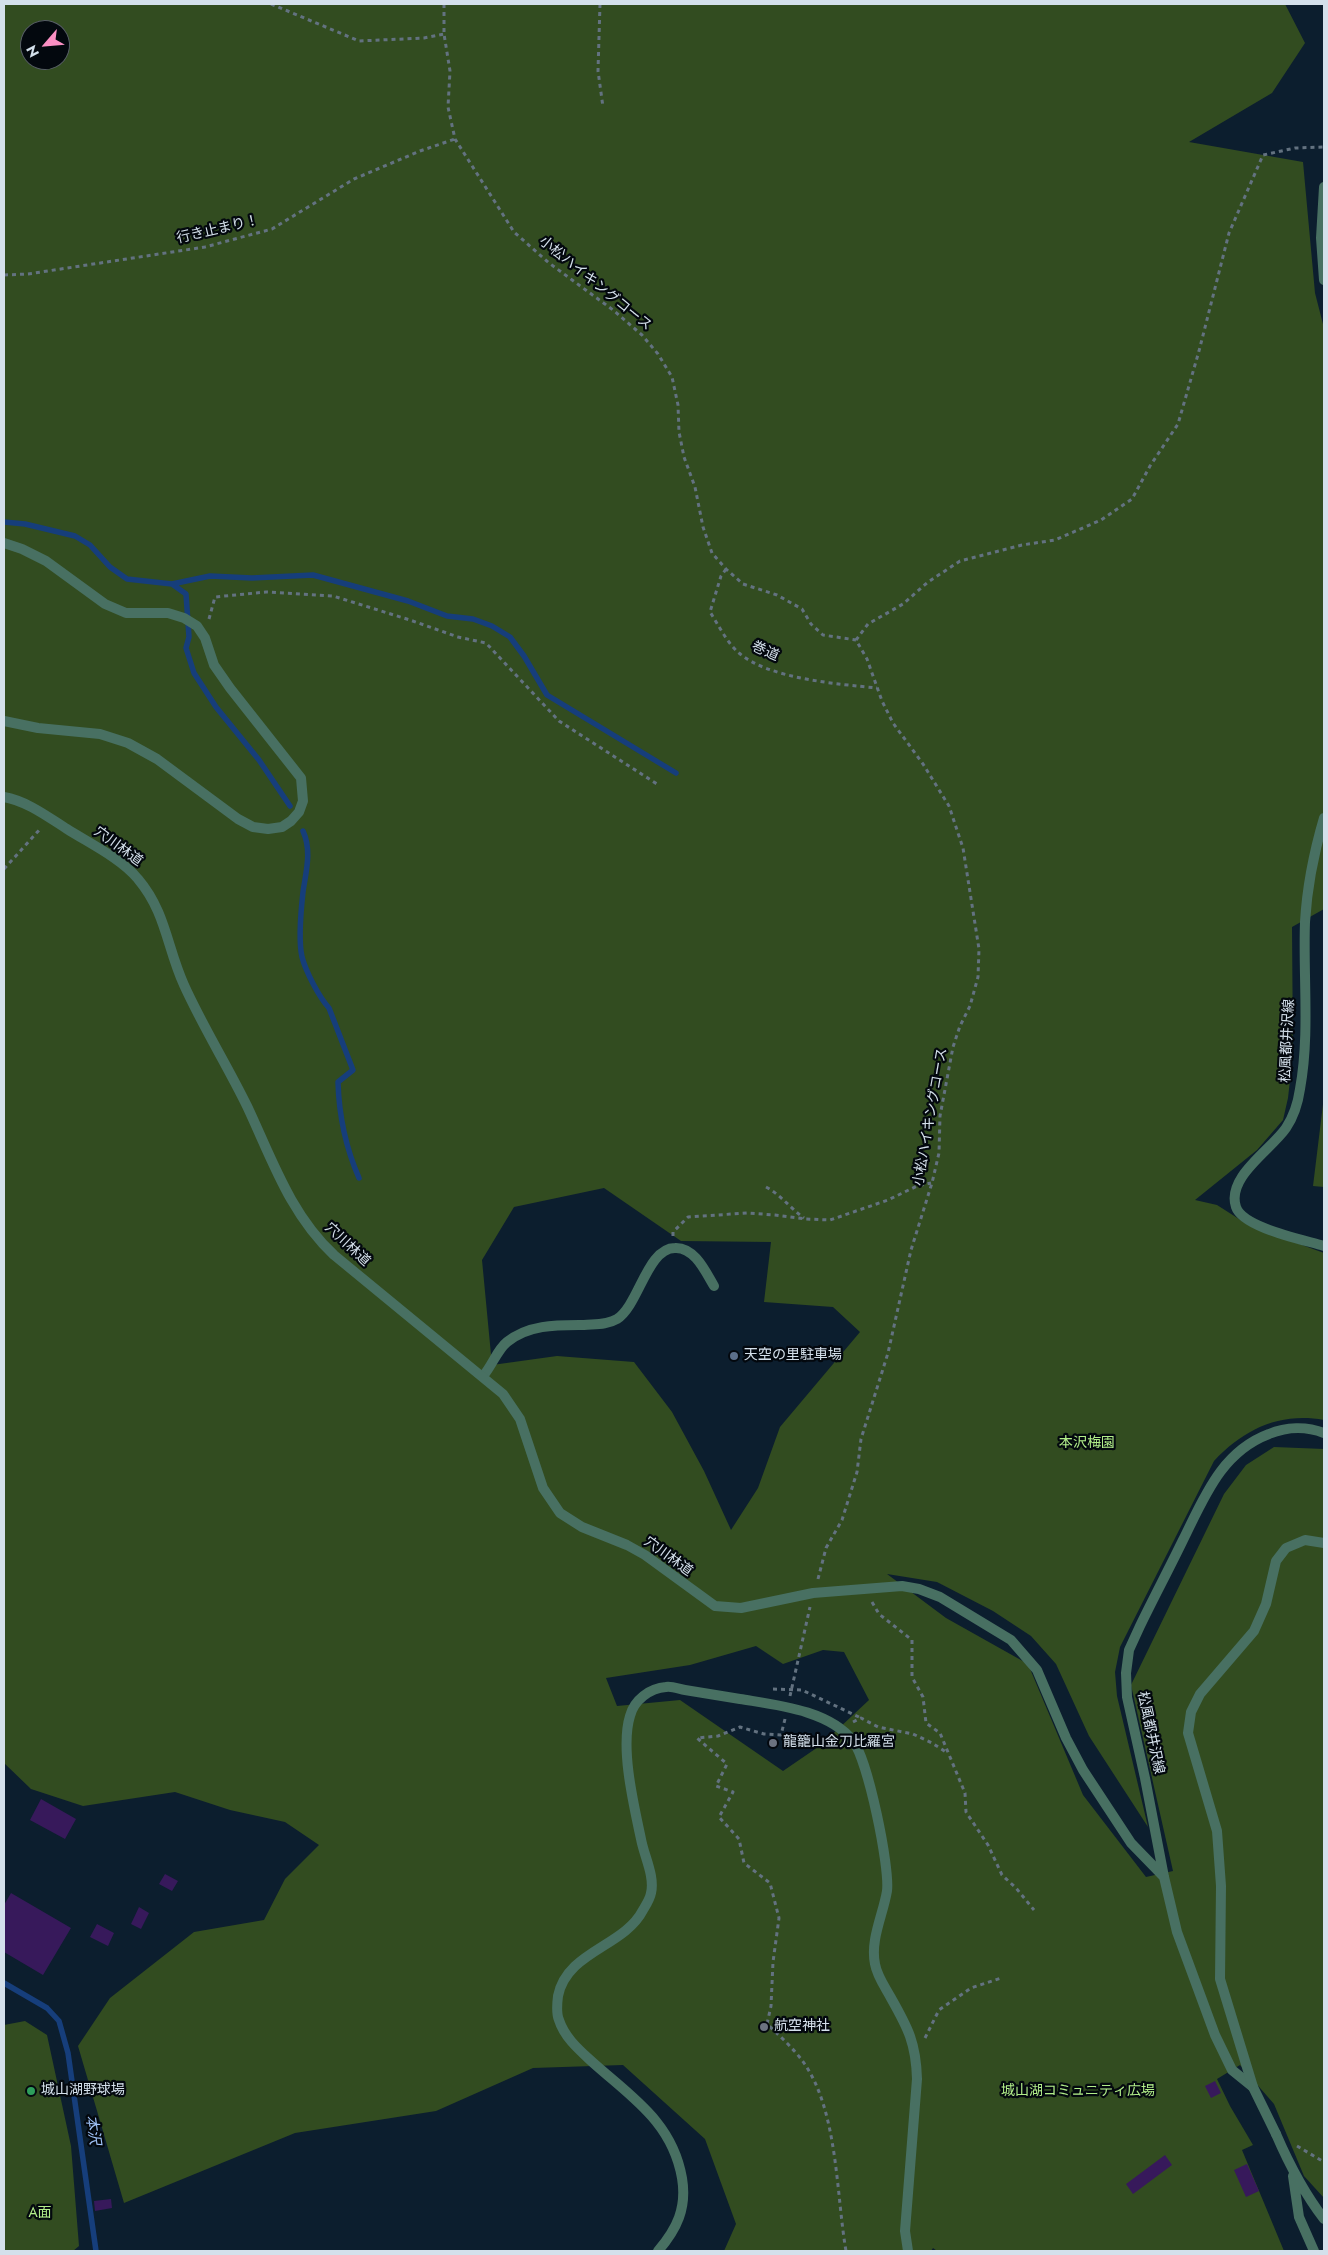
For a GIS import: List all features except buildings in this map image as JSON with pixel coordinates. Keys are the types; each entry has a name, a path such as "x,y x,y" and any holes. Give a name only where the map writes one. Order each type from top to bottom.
{"street":[{"path":"1324,187 1321,238 1324,280"},
{"path":"4,544 22,549 46,561 105,604 126,613 168,613 184,618 197,626 205,638 214,665 301,778 303,801 299,812 282,827 268,829 253,827 238,819 157,758 128,743 100,734 38,728 4,721"},
{"name":"穴川林道","path":"4,797 30,807 50,818 114,858 137,877 148,891 158,908 167,930 183,984 246,1105 280,1180 308,1227 334,1255 484,1376 503,1394 520,1419 528,1438 537,1474 543,1488 560,1513 582,1527 628,1545 645,1555 715,1606 741,1608 812,1593 902,1586 919,1589 940,1598 1011,1640 1037,1670 1066,1738 1083,1770 1131,1843 1164,1877"},
{"name":"松風都井沢線","path":"1324,818 1310,876 1305,921 1304,1060 1300,1089 1294,1114 1290,1122 1237,1184 1234,1199 1237,1210 1248,1221 1272,1231 1324,1246"},
{"path":"484,1376 506,1343 519,1334 550,1325 604,1324 618,1318 630,1304 655,1260 665,1250 675,1248 688,1252 698,1260 714,1286"},
{"name":"松風都井沢線","path":"1253,2087 1232,2070 1215,2035 1177,1932 1127,1696 1126,1673 1129,1650 1211,1484 1230,1459 1241,1448 1276,1431 1296,1428 1324,1433"},
{"name":"松風都井沢線","path":"1292,2169 1253,2087 1220,1979 1221,1886 1217,1831 1190,1742 1189,1726 1191,1712 1200,1694 1238,1652 1254,1631 1266,1604 1276,1562 1286,1548 1305,1540 1324,1543"},
{"path":"658,2251 671,2236 680,2219 684,2192 680,2167 670,2140 654,2118 564,2034 557,2017 561,1985 571,1968 628,1929 642,1914 651,1892 650,1873 641,1841 626,1754 630,1714 643,1694 666,1687 788,1708 827,1719 836,1724 857,1746 867,1773 886,1864 886,1893 875,1939 874,1963 879,1978 911,2035 917,2056 905,2231 908,2251"},
{"path":"1292,2169 1324,2219"},
{"path":"1292,2169 1299,2217 1314,2251"}],"path":[{"path":"271,4 359,41 424,38 444,34"},
{"name":"小松ハイキングコース","path":"444,4 444,34 450,70 448,107 455,139 514,232 549,263 613,310 642,335 658,354 672,377 678,405 679,432 684,456 695,487 703,528 712,553 743,584 790,601 802,609 811,624 823,635 856,640 867,659 877,688 893,723 923,764 949,806 963,848 979,949 978,977 970,1006 960,1026 953,1047 940,1116 939,1153 932,1183 911,1250 888,1353 861,1439 853,1488 842,1520 826,1548 822,1569 812,1593 801,1650"},
{"path":"600,4 598,71 603,108"},
{"name":"行き止まり！","path":"4,274 28,274 205,247 272,228 354,179 420,151 455,139"},
{"path":"856,640 868,624 903,604 928,582 960,561 1022,545 1055,540 1101,520 1132,500 1150,466 1178,424 1229,233 1264,155 1295,148 1324,148"},
{"name":"巻道","path":"726,569 721,576 710,612 738,652 758,664 799,678 877,688"},
{"path":"205,638 215,597 266,592 333,596 458,637 486,643 559,721 657,784"},
{"path":"4,869 5,865 50,818"},
{"path":"675,1248 673,1232 688,1216 747,1213 830,1220 888,1200 917,1186 932,1183"},
{"path":"766,1187 778,1193 789,1207 806,1219"},
{"path":"864,1588 879,1614 912,1640 912,1677 923,1696 926,1723 940,1733 965,1793 966,1812 988,1845 1002,1875 1016,1888 1034,1910"},
{"path":"836,1724 849,1724 861,1718 878,1727 912,1734 947,1752"},
{"path":"781,1734 764,1734 740,1726 718,1736 697,1738 727,1764 716,1786 733,1792 719,1817 739,1839 744,1863 770,1884 779,1918 773,1962 772,2006 767,2024 804,2064 823,2104 834,2150 840,2218 846,2251"},
{"path":"917,2056 939,2010 971,1988 1001,1978"}],"green space":[{"path":"4,4 1285,4 1305,43 1272,93 1189,142 1303,162 1315,293 1324,328 1324,909 1292,927 1293,1053 1288,1098 1283,1120 1257,1150 1195,1200 1217,1205 1250,1226 1324,1253 1324,1420 1292,1419 1264,1425 1238,1440 1214,1461 1120,1647 1115,1672 1117,1696 1148,1827 1089,1736 1056,1664 1031,1636 993,1611 937,1582 887,1574 946,1618 1028,1664 1083,1795 1146,1877 1173,1871 1131,1685 1224,1494 1246,1465 1274,1447 1324,1449 1324,2198 1304,2176 1274,2104 1240,2065 1217,2079 1230,2106 1253,2145 1242,2150 1284,2251 937,2251 933,2248 931,2251 724,2251 736,2224 705,2139 623,2065 533,2068 436,2111 295,2133 124,2203 78,2046 110,1998 194,1932 264,1920 285,1879 319,1845 285,1822 230,1810 175,1792 83,1806 31,1789 4,1763","holes":["604,1188 681,1241 771,1242 764,1302 833,1307 860,1332 780,1427 758,1488 731,1530 704,1471 672,1412 634,1362 557,1356 492,1365 482,1260 514,1207","756,1646 783,1664 823,1650 844,1652 869,1700 821,1745 783,1771 680,1700 617,1706 606,1678 690,1665"]},
{"path":"1324,1096 1324,1187 1313,1186"},
{"name":"城山湖野球場","path":"25,2021 47,2035 71,2146 79,2246 73,2251 4,2251 4,2025"}],"waterway":[{"path":"4,522 25,524 75,536 90,545 110,567 127,579 172,584 186,594 189,637 186,648 194,673 216,707 259,760 290,806"},
{"path":"172,584 210,576 252,578 313,575 408,601 447,616 473,619 492,626 510,637 524,656 547,695 676,773"},
{"path":"303,831 308,854 300,933 302,957 306,970 317,991 329,1008 353,1070 338,1082 341,1119 346,1143 359,1178"},
{"name":"本沢","path":"4,1983 47,2008 59,2021 68,2053 96,2251"}],"place":[{"name":"天空の里駐車場","path":"734,1356"},
{"name":"龍籠山金刀比羅宮","path":"773,1743"},
{"name":"航空神社","path":"764,2027"},
{"name":"城山湖野球場","path":"31,2091"}],"park label":[{"name":"本沢梅園","path":"1087,1444"},
{"name":"城山湖コミュニティ広場","path":"1078,2092"},
{"name":"A面","path":"40,2214"}]}
